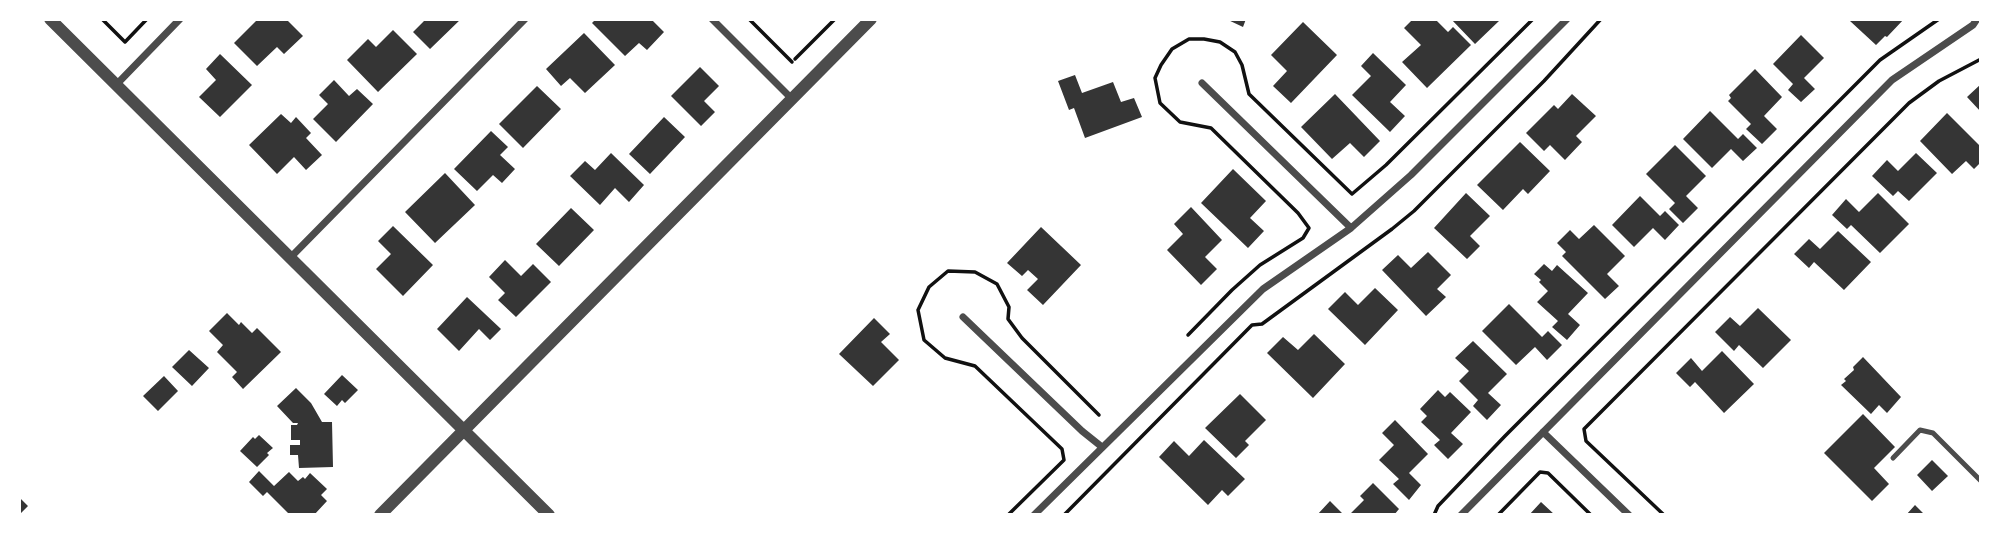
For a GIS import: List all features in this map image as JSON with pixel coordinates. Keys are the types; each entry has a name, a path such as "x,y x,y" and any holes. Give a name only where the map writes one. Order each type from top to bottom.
{"street":[{"path":"50,19 549,515"},
{"path":"116,85 180,19"},
{"path":"290,258 525,19"},
{"path":"712,19 792,99"},
{"path":"380,515 871,19"},
{"path":"1034,515 1263,289 1351,228 1411,175 1567,19"},
{"path":"1461,515 1892,80 1973,25 1977,19"},
{"path":"1202,83 1351,228"},
{"path":"963,317 1102,447"},
{"path":"1543,432 1629,515"}],"lane":[{"path":"1893,458 1920,430 1933,433 1981,481"}],"path":[{"path":"102,19 125,42 147,19"},
{"path":"749,19 794,60 835,19"},
{"path":"1188,335 1232,290 1261,265 1303,238 1309,228 1298,213 1212,128 1180,122 1160,103 1155,78 1172,49 1189,39 1204,39 1220,42 1235,52 1242,65 1249,94 1352,194 1386,165 1533,19"},
{"path":"1065,515 1252,325 1262,324 1414,211 1544,81 1601,19"},
{"path":"1434,515 1438,506 1495,446 1880,60 1939,19"},
{"path":"1664,515 1586,441 1584,429 1909,103 1939,80 1981,59"},
{"path":"1498,515 1540,472 1548,473 1591,515"}],"building":[{"path":"258,19 286,19 303,36 284,54 277,47 257,66 234,43"},
{"path":"423,19 461,19 430,49 413,32"},
{"path":"596,19 651,19 664,32 647,50 639,43 625,56 592,23"},
{"path":"1226,19 1246,19 1243,27"},
{"path":"1413,19 1435,19 1448,32 1453,27 1471,45 1427,88 1402,62 1421,45 1404,28"},
{"path":"1451,19 1497,19 1499,21 1475,44"},
{"path":"1904,19 1876,45 1850,21"},
{"path":"1303,22 1337,55 1291,103 1273,86 1287,71 1271,55"},
{"path":"393,30 417,54 378,92 347,60 368,39 376,47"},
{"path":"584,33 615,65 585,93 570,78 561,86 546,69"},
{"path":"1801,35 1824,58 1804,78 1815,89 1801,102 1788,90 1793,84 1773,64"},
{"path":"1373,53 1406,85 1390,102 1405,116 1390,132 1352,95 1371,76 1361,66"},
{"path":"220,54 252,85 220,117 199,97 216,80 206,69"},
{"path":"700,67 719,86 704,101 715,112 701,126 671,96"},
{"path":"1755,69 1782,97 1764,116 1777,129 1762,144 1746,129 1751,124 1728,101 1731,98 1729,95"},
{"path":"1075,75 1082,93 1113,82 1121,102 1134,98 1142,117 1085,138 1074,108 1069,110 1058,81"},
{"path":"334,80 349,96 357,89 373,104 336,142 313,119 328,104 319,95"},
{"path":"1981,84 1981,112 1967,97"},
{"path":"537,86 561,109 523,148 499,124"},
{"path":"1335,94 1380,141 1364,157 1350,143 1332,159 1301,127"},
{"path":"1572,94 1596,116 1576,136 1582,142 1565,160 1550,145 1544,151 1526,133 1554,105 1558,109"},
{"path":"1710,111 1738,139 1743,134 1757,148 1743,161 1731,149 1712,168 1683,139"},
{"path":"1947,113 1981,147 1981,162 1974,169 1966,161 1952,174 1920,141"},
{"path":"281,114 291,123 296,117 311,133 306,138 322,155 306,170 294,157 277,174 249,145"},
{"path":"664,117 685,137 650,174 629,154"},
{"path":"491,131 508,147 500,155 515,169 502,183 493,175 477,191 454,169"},
{"path":"1520,142 1550,171 1528,194 1523,189 1503,210 1477,185"},
{"path":"1675,145 1706,176 1686,196 1698,208 1683,223 1669,209 1675,203 1646,174"},
{"path":"611,153 644,185 629,202 615,188 600,205 570,176 585,161 595,170"},
{"path":"1916,153 1937,173 1909,201 1898,191 1893,196 1872,176 1887,160 1898,171"},
{"path":"1233,169 1266,201 1250,218 1264,231 1248,248 1201,203"},
{"path":"445,173 475,205 435,243 405,212"},
{"path":"1466,193 1490,216 1470,236 1480,246 1467,259 1434,228"},
{"path":"1878,193 1909,224 1880,253 1851,225 1847,229 1832,215 1846,199 1859,212"},
{"path":"1640,196 1660,216 1665,211 1679,225 1665,240 1653,228 1634,247 1612,225"},
{"path":"1191,207 1222,240 1205,257 1217,269 1201,285 1167,250 1183,234 1174,224"},
{"path":"571,208 594,230 559,266 536,244"},
{"path":"1594,225 1625,256 1607,274 1619,286 1605,299 1562,256 1566,252 1557,243 1570,230 1579,239"},
{"path":"393,226 433,265 403,296 376,269 391,254 378,241"},
{"path":"1041,227 1081,265 1043,305 1027,290 1038,279 1028,270 1022,276 1007,263"},
{"path":"1838,231 1871,262 1844,290 1814,262 1809,268 1794,254 1809,239 1820,249"},
{"path":"1428,252 1451,275 1437,289 1446,297 1426,316 1382,270 1398,255 1411,268"},
{"path":"505,260 521,276 533,264 551,282 516,317 498,300 505,293 489,277"},
{"path":"1544,264 1552,271 1557,265 1588,293 1568,314 1580,325 1567,340 1552,327 1558,321 1537,302 1548,291 1534,274"},
{"path":"1375,288 1398,310 1365,345 1328,309 1345,292 1358,305"},
{"path":"467,297 501,329 490,340 479,329 459,351 437,329"},
{"path":"1509,304 1542,337 1548,331 1562,345 1547,360 1535,347 1516,365 1482,331"},
{"path":"1758,308 1791,340 1763,368 1739,345 1734,351 1715,332 1730,317 1740,326"},
{"path":"227,313 252,333 257,328 281,352 243,389 232,377 237,372 217,352 223,345 209,331"},
{"path":"874,318 890,334 881,342 899,360 873,386 839,354"},
{"path":"1314,334 1345,364 1313,398 1267,353 1283,337 1298,350"},
{"path":"1473,341 1507,374 1488,393 1501,405 1487,420 1473,406 1478,400 1459,381 1469,371 1455,358"},
{"path":"189,350 209,368 192,386 172,367"},
{"path":"1722,351 1754,384 1724,413 1695,382 1690,387 1676,373 1691,358 1702,371"},
{"path":"1863,357 1901,397 1887,413 1879,405 1871,414 1841,385"},
{"path":"342,375 358,390 345,403 342,400 337,406 324,394"},
{"path":"164,376 178,391 158,411 143,396"},
{"path":"296,388 311,403 322,422 332,422 333,467 299,468 298,455 290,455 290,445 300,445 300,440 291,440 291,425 298,423 293,423 277,406"},
{"path":"1438,390 1445,397 1450,392 1471,412 1451,433 1463,444 1448,459 1434,445 1440,440 1421,422 1427,416 1420,409"},
{"path":"1240,394 1266,420 1245,441 1249,445 1236,458 1205,428"},
{"path":"1863,414 1895,447 1874,468 1889,484 1872,501 1824,453"},
{"path":"1395,420 1428,454 1409,473 1421,485 1409,500 1393,484 1399,479 1379,460 1394,445 1382,433"},
{"path":"259,435 273,448 257,467 240,451 253,437 255,439"},
{"path":"1204,440 1245,479 1228,496 1222,490 1208,505 1159,457 1174,441 1189,456"},
{"path":"1932,460 1948,476 1932,491 1917,475"},
{"path":"259,471 274,486 289,472 298,481 303,477 305,479 310,473 327,489 321,495 327,501 314,515 290,515 267,492 263,496 249,482"},
{"path":"1373,483 1399,509 1394,515 1349,515 1364,500 1360,496"},
{"path":"19,497 28,506 19,515"},
{"path":"1330,501 1344,515 1317,515"},
{"path":"1541,502 1555,515 1529,515"},
{"path":"1915,505 1925,515 1906,515"}]}
